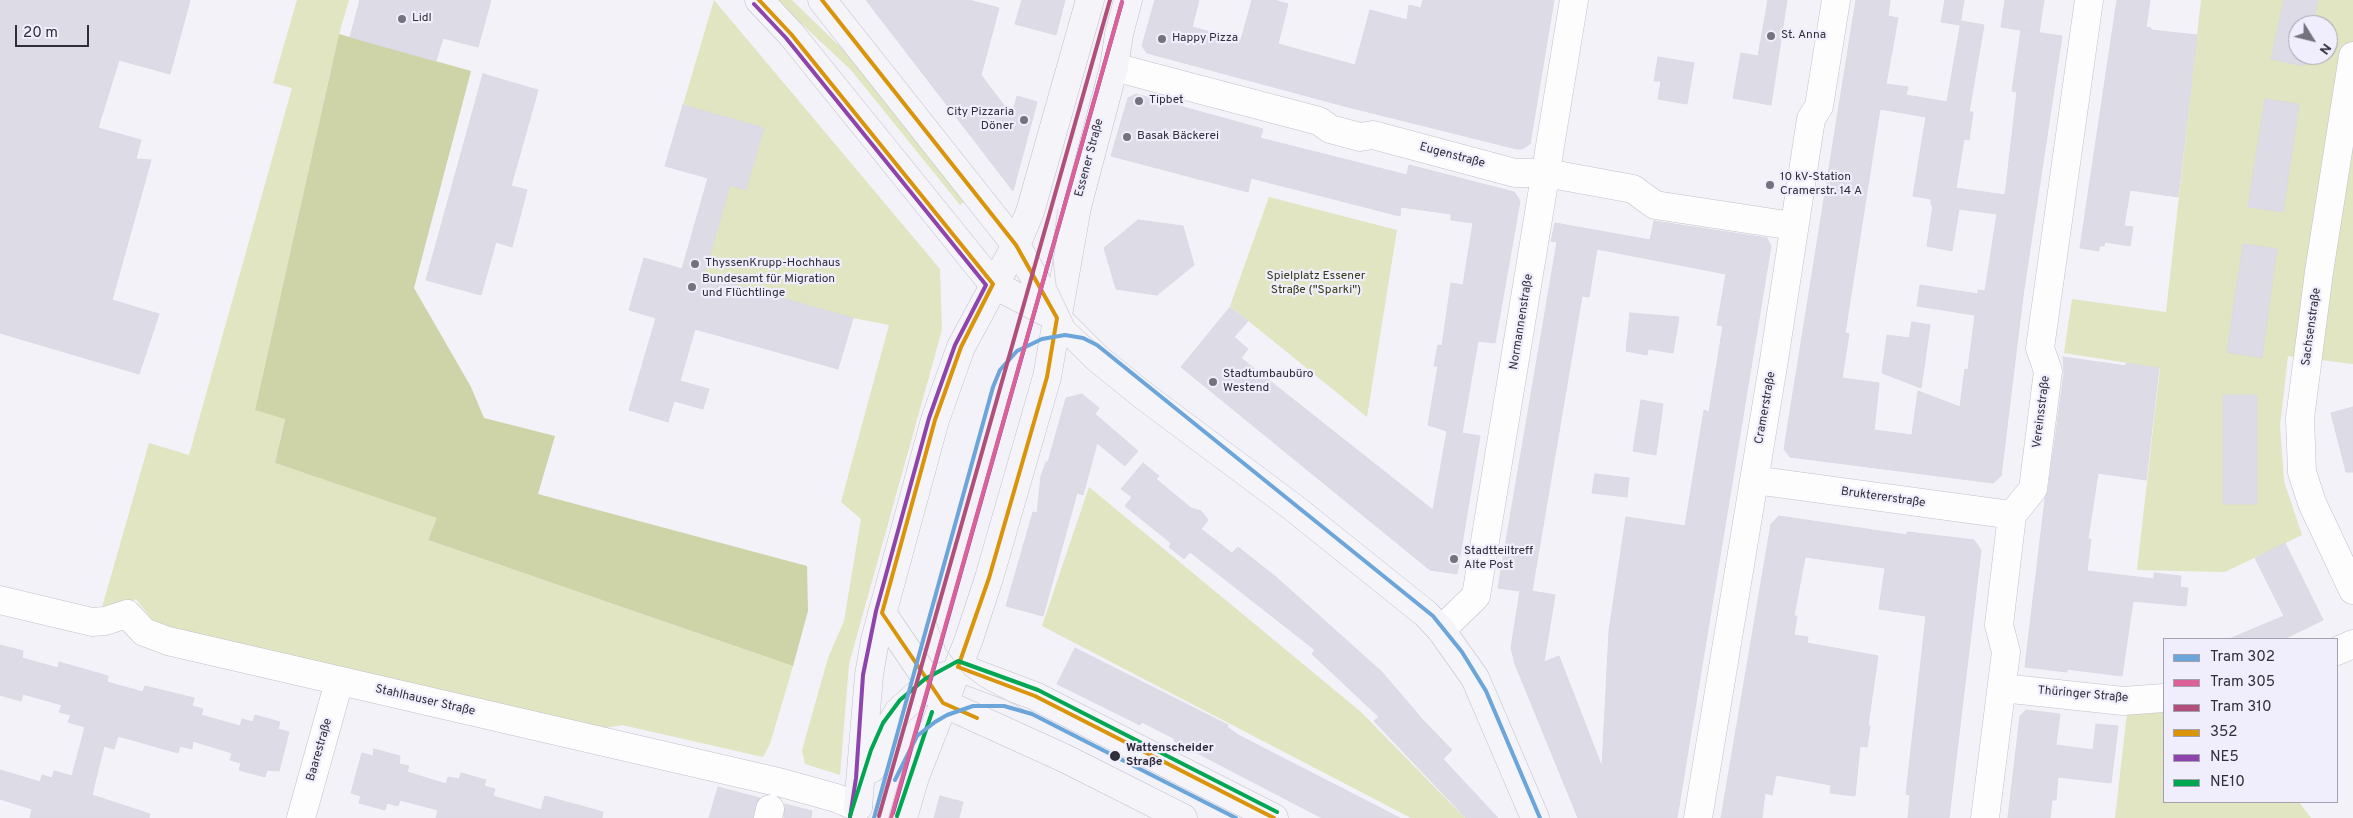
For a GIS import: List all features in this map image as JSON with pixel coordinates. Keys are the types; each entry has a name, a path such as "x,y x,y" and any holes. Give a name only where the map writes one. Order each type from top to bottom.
{"main road":[{"path":"760,0 791,34 993,284 1057,318"},
{"path":"822,0 1016,245 1057,318 1097,358 1144,396 1294,508 1426,614 1441,630 1475,678 1535,818"},
{"path":"857,813 869,675 882,613 935,420 961,347 993,284 1016,245 1030,212 1090,0"},
{"name":"Essener Straße","path":"903,818 936,693 958,668 989,578 1046,378 1077,206 1114,67 1119,34 1128,0"},
{"path":"882,613 936,693 1183,818"},
{"path":"958,668 1035,696 1274,818"},
{"path":"857,813 888,726 905,704 936,693"}],"street":[{"name":"Normannenstraße","path":"1441,630 1476,596 1574,0"},
{"name":"Cramerstraße","path":"1698,818 1793,243 1793,226 1810,119 1819,106 1836,0"},
{"name":"Vereinsstraße","path":"2012,515 2033,489 2048,371 2040,348 2090,0"},
{"name":"Sachsenstraße","path":"2353,56 2319,272 2300,418 2302,472 2312,503 2344,548 2353,590"},
{"name":"Eugenstraße","path":"1114,67 1319,121 1330,129 1360,137 1373,135 1514,172 1546,173 1633,189 1655,205 1793,226"},
{"name":"Bruktererstraße","path":"1754,480 2012,515"},
{"path":"1985,818 2006,652 1999,626 2012,515"},
{"name":"Stahlhauser Straße","path":"0,600 92,622 105,621 127,614 144,632 154,637 339,682 782,783 836,798 857,813"},
{"path":"2338,651 2353,644"},
{"name":"Baarestraße","path":"301,818 339,682"},
{"name":"Thüringer Straße","path":"2002,688 2123,701 2163,698"}],"green space":[{"path":"297,0 349,0 339,34 255,410 285,418 275,463 438,518 428,540 793,666 770,744 763,757 622,725 595,730 162,628 154,622 136,599 125,605 101,611 149,443 189,455 292,88 273,83"},
{"path":"714,0 940,269 942,330 849,664 840,775 805,764 802,750 828,658 844,621 861,519 841,502 889,325 853,318 704,276 730,185 746,189 764,128 683,105"},
{"path":"776,0 792,0 859,65 966,200 960,205 851,70"},
{"path":"2201,0 2353,0 2353,364 2288,356 2280,426 2284,481 2302,535 2225,572 2137,570 2160,368 2064,353 2072,299 2166,312"},
{"path":"339,34 471,71 414,288 471,387 484,418 555,436 538,494 807,566 808,611 793,666 428,540 437,518 275,463 285,419 255,410"},
{"name":"Spielplatz Essener Straße (\"Sparki\")","path":"1269,197 1397,230 1367,417 1230,306"},
{"path":"1089,487 1361,712 1465,818 1411,818 1042,626"},
{"path":"2163,712 2163,803 2300,803 2311,818 2115,818 2127,713"}],"building":[{"path":"0,0 190,0 170,74 119,60 98,128 141,140 136,159 151,160 112,300 159,314 139,374 0,333"},
{"name":"Lidl","path":"360,0 491,0 478,47 443,38 436,61 350,37"},
{"path":"866,0 969,0 999,8 981,75 1012,116 1017,96 1037,102 1013,191"},
{"path":"1022,0 1065,0 1056,35 1015,24"},
{"path":"1155,0 1199,0 1192,27 1241,40 1252,0 1274,0 1288,4 1278,44 1355,65 1370,10 1407,20 1409,5 1421,8 1423,0 1554,0 1530,144 1522,149 1517,149 1344,106 1147,53 1142,46"},
{"path":"1768,0 1787,0 1771,105 1733,98 1741,53 1758,56"},
{"path":"1856,0 1890,0 1888,16 1898,18 1886,84 1908,87 1906,95 1947,102 1961,21 1984,25 1969,112 1973,112 1969,140 1964,139 1956,188 2005,195 2017,92 2012,91 2021,30 2062,36 2023,296 2001,476 1993,483 1790,457 1784,449","holes":["1880,109 1926,117 1913,196 1931,199 1931,205 1933,205 1927,246 1952,251 1959,209 1997,214 1985,291 1978,290 1978,294 1920,285 1917,306 1975,315 1968,370 1965,369 1960,407 1918,391 1912,435 1874,430 1879,383 1842,378 1849,334 1845,333"]},
{"path":"1945,0 1964,0 1960,25 1941,22"},
{"path":"2005,0 2044,0 2039,33 2001,27"},
{"path":"2117,0 2150,0 2146,27 2151,28 2151,30 2197,35 2178,197 2130,190 2124,226 2133,227 2130,246 2105,242 2104,246 2099,246 2099,251 2080,248"},
{"path":"2284,0 2318,0 2315,15 2288,15 2288,63 2271,59"},
{"path":"1658,57 1694,63 1687,104 1658,99 1661,81 1654,81"},
{"path":"483,74 538,90 511,186 527,190 512,247 496,242 481,295 426,280"},
{"path":"1136,94 1263,129 1260,138 1407,175 1409,165 1514,192 1517,196 1520,201 1495,343 1478,341 1462,433 1480,436 1457,574 1430,570 1181,367 1230,307 1248,321 1234,337 1248,349 1241,358 1433,510 1447,431 1428,425 1438,366 1434,366 1438,345 1442,346 1451,283 1463,285 1473,223 1451,220 1451,214 1401,207 1400,216 1251,178 1248,192 1111,156 1128,98"},
{"path":"2265,99 2299,104 2283,212 2248,207"},
{"name":"ThyssenKrupp-Hochhaus","path":"683,105 764,128 746,190 730,185 704,276 853,318 838,369 695,329 680,381 709,389 703,409 674,401 668,422 629,410 656,318 629,310 644,258 682,269 708,178 665,166"},
{"path":"1138,220 1183,226 1194,265 1157,295 1116,289 1104,248"},
{"path":"1654,221 1767,238 1771,246 1677,818 1578,818 1515,664 1511,648 1520,591 1498,588 1557,242 1551,241 1555,223 1650,240","holes":["1597,249 1726,274 1717,325 1723,326 1709,412 1704,410 1685,526 1626,517 1609,631 1602,767 1559,656 1544,662 1555,595 1532,591 1582,296 1589,297"]},
{"path":"2243,244 2277,249 2262,358 2227,352"},
{"path":"1630,313 1679,317 1673,353 1648,349 1647,355 1626,351"},
{"path":"1912,322 1930,325 1921,388 1882,373 1887,335 1909,338"},
{"path":"2063,357 2126,366 2126,363 2159,368 2146,480 2098,473 2088,539 2091,539 2087,571 2154,579 2154,573 2181,576 2180,587 2188,588 2186,606 2133,601 2122,676 2067,669 2067,672 2025,667 2045,499 2048,491 2064,373"},
{"path":"1082,394 1099,408 1095,414 1138,451 1125,466 1097,443 1083,495 1077,493 1043,616 1006,606 1033,512 1037,513 1041,476 1046,462 1048,462 1066,398"},
{"path":"2223,395 2257,395 2257,504 2223,504"},
{"path":"1641,400 1663,404 1656,455 1633,451"},
{"path":"2353,407 2353,472 2346,472 2331,413"},
{"path":"1143,463 1159,476 1156,479 1191,508 1201,511 1208,520 1201,529 1232,553 1238,547 1276,577 1382,672 1422,719 1452,750 1443,759 1498,818 1466,818 1374,721 1379,717 1312,654 1315,650 1190,552 1184,559 1169,547 1171,543 1125,506 1132,497 1121,489"},
{"path":"1595,474 1629,478 1627,497 1592,493"},
{"path":"1779,516 1907,535 1907,532 1974,540 1981,550 1949,818 1908,818 1910,795 1906,794 1926,616 1879,609 1885,568 1805,557 1794,616 1797,616 1794,635 1808,637 1807,643 1878,656 1868,725 1870,726 1867,747 1860,746 1855,796 1830,793 1831,785 1776,775 1772,795 1765,793 1762,818 1721,818 1771,524"},
{"path":"2285,543 2323,620 2286,638 2231,638 2284,616 2255,558"},
{"path":"0,645 23,651 22,658 58,668 59,662 108,676 107,682 143,692 145,686 194,698 192,706 203,709 201,715 240,726 242,719 253,722 255,715 280,722 278,729 289,732 279,771 267,770 265,777 239,770 241,763 230,760 232,753 193,741 192,749 180,746 178,753 118,736 114,749 104,746 92,795 150,814 149,818 30,818 32,809 0,799 0,770 40,782 42,775 52,778 54,771 72,776 85,727 68,722 71,715 59,712 62,705 23,694 21,701 0,695"},
{"path":"1075,648 1228,725 1227,727 1240,736 1400,818 1322,818 1174,741 1175,739 1142,722 1140,725 1057,684"},
{"path":"2026,710 2060,714 2056,745 2093,750 2096,724 2118,726 2111,783 2058,777 2056,800 2052,800 2050,818 2008,818 2020,716"},
{"path":"374,749 400,756 399,764 409,766 407,772 446,784 448,777 459,779 461,773 486,780 484,786 495,789 493,796 541,810 545,796 603,812 602,818 436,818 438,810 400,800 398,806 387,803 385,810 359,803 361,796 351,793 362,753 373,756"},
{"path":"718,787 760,798 755,806 753,818 709,818"},
{"path":"940,796 963,802 959,818 934,818"},
{"path":"785,804 812,811 811,818 784,818"}],"tram line":[{"name":"310","path":"879,816 1110,0"},
{"name":"305","path":"891,818 1122,2"},
{"path":"1058,209 1052,250 1056,285 1074,323 1106,352"},
{"name":"302","path":"874,818 993,387 1000,370 1017,351 1042,339 1065,335 1083,338 1097,345 1433,616 1462,652 1486,691 1540,818"},
{"path":"981,430 937,592 936,621 945,648 964,674 980,686 1032,714"},
{"name":"302","path":"895,780 917,736 935,722 947,715 973,706 1004,706 1032,714 1236,818"}],"transit line":[{"name":"352","path":"759,0 791,34 993,284 961,347 935,420 882,613 943,703 977,718"},
{"name":"352","path":"822,0 1016,245 1057,318 1047,377 989,578 958,667 1035,696 1274,818"},
{"name":"NE5","path":"893,813 1122,2"},
{"name":"NE5","path":"754,4 786,38 986,285 955,345 929,418 876,611 863,675 856,778 850,817"},
{"name":"NE10","path":"850,816 871,750 883,723 900,700 925,679 958,661 1038,690 1277,812"},
{"name":"NE10","path":"897,816 932,712"}],"place":[{"name":"Lidl","path":"402,19"},
{"name":"St. Anna","path":"1771,36"},
{"name":"Happy Pizza","path":"1162,39"},
{"name":"Tipbet","path":"1139,101"},
{"name":"City Pizzaria Döner","path":"1024,120"},
{"name":"Basak Bäckerei","path":"1127,137"},
{"name":"10 kV-Station Cramerstr. 14 A","path":"1770,185"},
{"name":"ThyssenKrupp-Hochhaus","path":"695,264"},
{"name":"Bundesamt für Migration und Flüchtlinge","path":"692,287"},
{"name":"Stadtumbaubüro Westend","path":"1213,382"},
{"name":"Stadtteiltreff Alte Post","path":"1454,559"},
{"name":"Wattenscheider Straße","path":"1115,756"}]}
